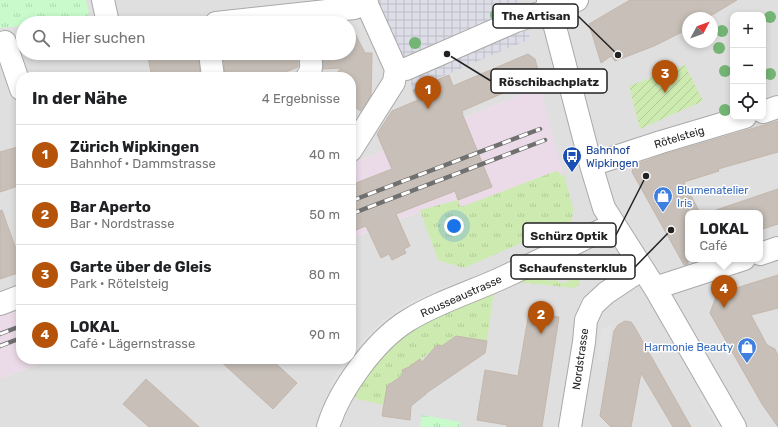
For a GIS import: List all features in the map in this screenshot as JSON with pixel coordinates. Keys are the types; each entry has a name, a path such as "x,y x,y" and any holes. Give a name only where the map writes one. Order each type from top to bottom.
{"street":[{"path":"103,0 106,16"},
{"path":"396,69 406,69 516,21 551,12 577,0"},
{"path":"316,16 354,8 366,2 396,69 394,82 356,142"},
{"path":"551,12 604,208 654,288 735,427"},
{"path":"9,42 16,72"},
{"path":"211,60 212,72"},
{"path":"310,72 312,65 311,60"},
{"path":"766,111 778,107"},
{"name":"Rötelsteig","path":"592,165 661,142 735,120"},
{"name":"Rousseaustrasse","path":"326,426 359,368 382,342 406,322 435,306 504,277 614,224"},
{"path":"763,253 778,248"},
{"path":"654,288 735,262"},
{"name":"Nordstrasse","path":"570,427 584,342 586,320 593,305 606,293 642,269"},
{"path":"0,304 16,298"}],"shaded area":[{"path":"0,0 778,0 778,427 0,427 0,379 38,364 356,364 356,237 419,212 461,207 540,87 356,162 356,72 16,72 16,306 0,312"},
{"path":"373,0 521,0 530,39 413,89 406,69"},
{"path":"540,87 563,173 488,203 419,212 356,237 356,162"},
{"path":"450,284 452,289 334,389 328,385 343,364 356,364 356,347 361,341 384,319 407,303"},
{"path":"16,306 16,364 38,364 0,379 0,312"},
{"path":"612,325 606,361 597,361 601,329"},
{"path":"703,392 722,427 716,427 698,395"}],"green space":[{"path":"0,0 86,0 89,12 87,16 16,16 16,27 0,28"},
{"path":"685,65 703,101 640,129 629,86"},
{"path":"556,171 560,173 561,176 564,175 573,209 572,220 464,268 438,260 420,210 458,200 461,207"},
{"path":"575,257 580,281 578,286 574,288 517,282 516,280","holes":["561,266 565,267 571,272 569,281 565,283 557,281 554,274","550,271 551,281 531,278"]},
{"path":"494,291 487,341 456,336 442,346 437,345 421,359 402,370 403,375 387,386 384,405 357,399 351,390 402,332"},
{"path":"422,415 461,422 460,427 420,427"}],"building":[{"path":"630,0 737,0 717,12 682,12 682,32 654,46 615,61 611,56 601,63 589,24"},
{"path":"356,36 365,53 372,53 371,96 361,111 356,108 356,72 338,72 341,68 323,69 323,60 356,60"},
{"path":"528,54 535,59 540,77 462,111 492,187 458,200 455,191 396,214 410,246 404,249 406,253 392,260 389,254 381,258 366,226 356,230 356,183 392,169 377,134 392,111 418,100 413,90 449,75 453,86"},
{"path":"148,60 199,60 200,72 151,72"},
{"path":"224,60 298,60 298,67 286,72 225,72"},
{"path":"778,121 778,152 718,169 719,171 684,182 698,210 685,210 685,262 688,262 688,264 684,265 632,172 634,165 665,154"},
{"path":"16,147 16,187 0,192 0,152"},
{"path":"778,189 778,224 763,229 763,210 716,210"},
{"path":"2,210 16,249 16,274 0,279 0,211"},
{"path":"778,275 778,308 751,315 767,345 775,349 778,356 778,427 762,404 710,313 717,294"},
{"path":"529,312 559,317 542,427 507,427 507,425 477,420 485,370 518,376"},
{"path":"625,321 631,322 634,326 691,427 673,427 641,373 631,427 611,427 600,416 614,331 618,325"},
{"path":"456,336 487,341 485,353 425,394 411,406 410,420 382,416 387,386 403,375 402,370 420,359 422,362 437,345 442,346"},
{"path":"224,364 276,364 297,383 273,409"},
{"path":"146,379 199,427 149,427 123,404"}],"railway":[{"path":"356,199 540,129"},
{"path":"356,212 545,140"},
{"path":"0,334 16,328"},
{"path":"0,346 16,340"}],"place":[{"name":"Röschibachplatz","path":"447,54"},
{"name":"The Artisan","path":"618,55"},
{"name":"Garte über de Gleis","path":"665,93"},
{"name":"Zürich Wipkingen","path":"428,109"},
{"name":"Bahnhof Wipkingen","path":"572,173"},
{"name":"Schürz Optik","path":"646,176"},
{"name":"Blumenatelier Iris","path":"663,213"},
{"name":"Schaufensterklub","path":"671,230"},
{"name":"LOKAL","path":"724,308"},
{"name":"Bar Aperto","path":"541,334"},
{"name":"Harmonie Beauty","path":"747,364"}]}
